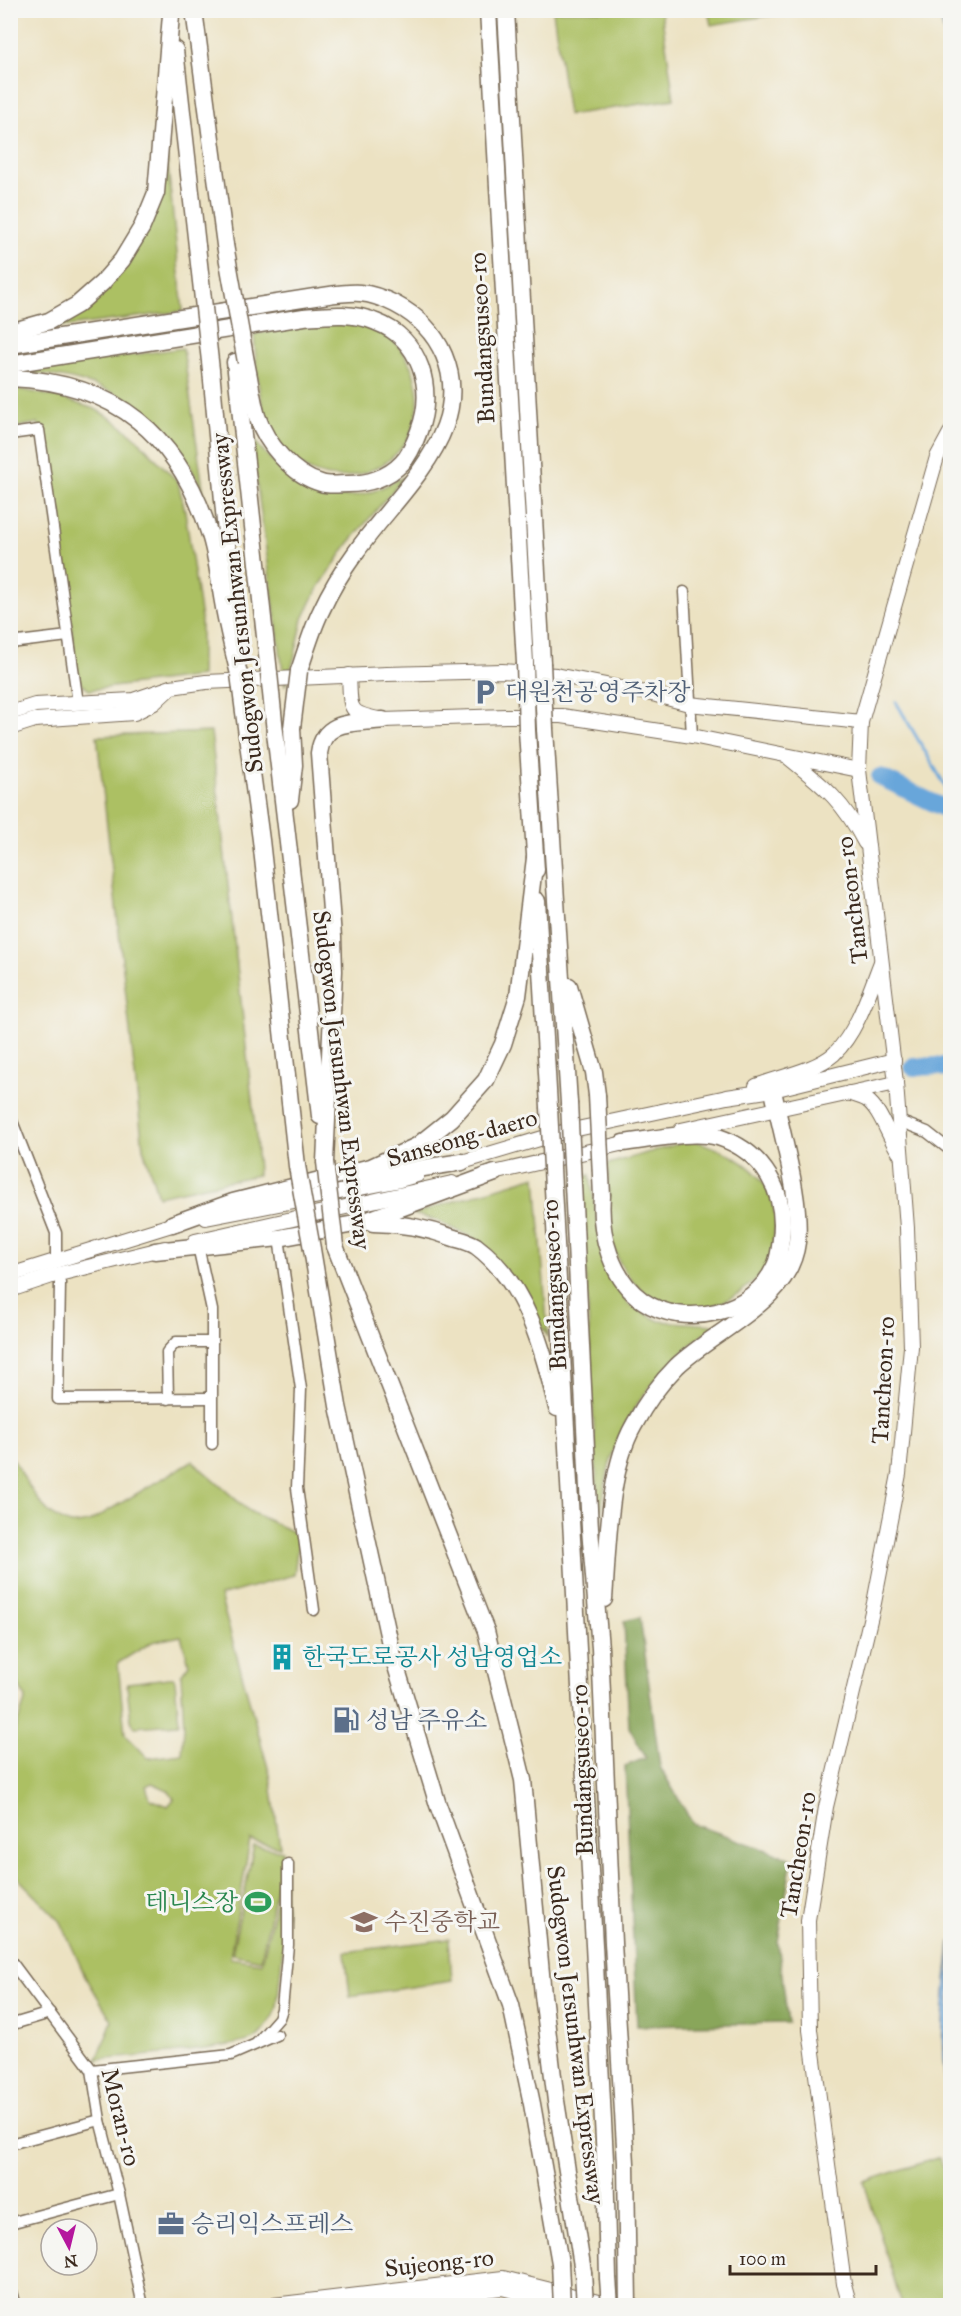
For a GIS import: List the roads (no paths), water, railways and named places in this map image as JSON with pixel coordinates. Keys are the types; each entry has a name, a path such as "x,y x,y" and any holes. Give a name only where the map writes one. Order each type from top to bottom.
{"highway":[{"name":"Sudogwon Je1sunhwan Expressway","path":"194,10 241,362 275,732 335,1246 486,1631 523,1780 550,2054 583,2272 585,2306"},
{"name":"Bundangsuseo-ro","path":"488,10 567,1447 604,2148 608,2278 612,2306"},
{"name":"Bundangsuseo-ro","path":"506,10 544,729 560,948 591,1529 600,1648 612,1931 626,2163 628,2306"},
{"name":"Sudogwon Je1sunhwan Expressway","path":"171,13 211,370 239,674 261,840 297,1166 338,1406 392,1653 438,1805 511,2005 532,2104 560,2263 562,2306"},
{"path":"10,332 49,321 77,304 102,283 122,260 142,227 156,193 171,13"},
{"path":"10,345 315,297 361,293 387,300 412,313 431,331 443,351 451,378 450,400 446,424 438,442 355,553 321,610 299,670 292,728 294,765 287,837"},
{"path":"10,364 304,317 338,314 358,317 376,322 401,336 414,353 424,375 427,398 423,420 414,445 402,464 382,477 363,484 322,484 308,478 284,458 267,436 258,417 241,362"},
{"path":"10,378 33,379 72,386 103,398 132,415 153,433 175,458 197,497 211,537 239,674"},
{"path":"325,1162 333,1002 333,937 319,753 324,736 338,725 383,720"},
{"path":"172,1224 233,1202 371,1167 417,1146 452,1118 486,1080 502,1044 518,996 535,858"},
{"path":"560,948 594,1072 597,1095 601,1211 606,1242 617,1272 632,1293 654,1309 680,1316 713,1313 735,1306 760,1287 775,1266 783,1219 778,1194 765,1169 740,1148 717,1137 690,1135 623,1143"},
{"path":"600,1648 618,1466 632,1427 676,1367 775,1291 789,1268 797,1243 797,1215 772,1090"},
{"path":"305,1185 462,1162"},
{"path":"155,1251 279,1238 360,1223 495,1173"},
{"path":"360,1223 397,1223 429,1229 474,1245 498,1266 515,1290 542,1347 567,1447"}],"main road":[{"name":"Tancheon-ro","path":"850,2306 844,2284 810,2030 808,1920 826,1806 874,1603 899,1474 911,1347 902,1156 894,1060 859,770 861,722 937,457 951,433"},
{"path":"10,713 35,705 133,700 171,687 206,682 502,671 556,675 689,704 861,722"},
{"path":"349,675 351,705 354,711 359,715 383,720 506,716 562,717 692,736 859,770"},
{"path":"10,728 35,720 134,713 154,703 171,687"},
{"path":"787,757 837,798 853,821 869,851"},
{"path":"727,1097 811,1067 833,1054 848,1037 882,960"},
{"name":"Sanseong-daero","path":"10,1275 172,1224 396,1181 563,1132 727,1097 772,1090 894,1060"},
{"name":"Sanseong-daero","path":"10,1290 55,1275 277,1221 896,1083"},
{"path":"849,1093 868,1100 880,1117 891,1142 902,1156"},
{"path":"10,1298 85,1276 155,1251"},
{"path":"10,1270 56,1260"},
{"name":"Sujeong-ro","path":"265,2306 503,2278 612,2306"},
{"path":"839,2306 844,2284"},
{"name":"Sujeong-ro","path":"337,2306 502,2288 574,2306"}],"street":[{"path":"10,434 39,430 78,703"},
{"path":"684,592 692,736"},
{"path":"10,643 68,636"},
{"path":"10,1116 56,1233 56,1260"},
{"path":"899,1121 927,1132 951,1150"},
{"path":"279,1238 301,1389 297,1488 314,1610"},
{"path":"198,1246 212,1310 212,1444"},
{"path":"60,1283 58,1399 211,1398"},
{"path":"168,1399 167,1352 176,1342 212,1342"},
{"path":"257,2043 279,2018 282,2009 288,1945 288,1864"},
{"name":"Moran-ro","path":"10,1960 92,2070 100,2120 119,2194 143,2306"},
{"path":"10,2025 50,2013"},
{"path":"92,2070 231,2055 277,2036"},
{"path":"10,2144 100,2120"},
{"path":"10,2223 119,2194"},
{"path":"10,2288 15,2306"},
{"path":"482,2290 484,2306"}],"water":[{"path":"939,11 950,11 950,60"},
{"path":"950,1941 950,2105 943,2064 943,2043"}],"waterway":[{"path":"896,702 950,794"},
{"path":"880,777 950,811"},
{"path":"913,1067 941,1066 950,1070"}],"place":[{"name":"대원천공영주차장","path":"485,692"},
{"name":"한국도로공사 성남영업소","path":"282,1657"},
{"name":"성남 주유소","path":"346,1720"},
{"name":"테니스장","path":"258,1902"},
{"name":"수진중학교","path":"364,1922"},
{"name":"승리익스프레스","path":"171,2224"}]}
